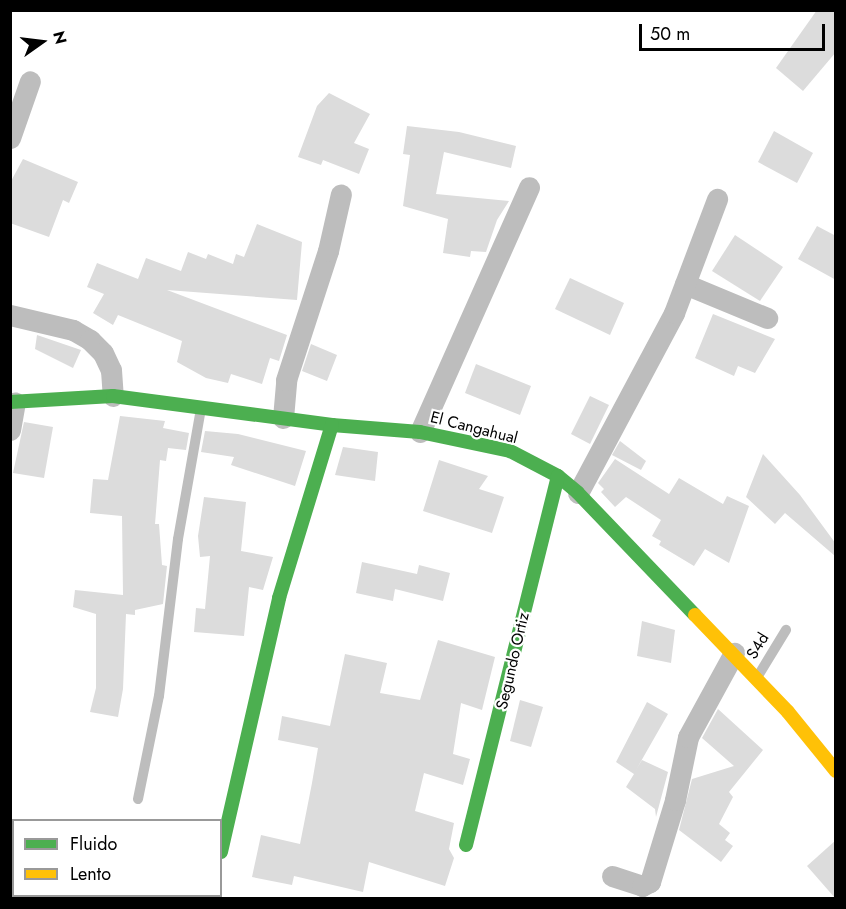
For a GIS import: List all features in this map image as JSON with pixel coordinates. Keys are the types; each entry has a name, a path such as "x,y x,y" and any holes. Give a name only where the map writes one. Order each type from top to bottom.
{"street":[{"path":"10,138 30,81"},
{"path":"420,432 529,187"},
{"path":"283,418 286,380 328,250 341,194"},
{"path":"578,493 674,313 717,199"},
{"path":"685,284 767,318"},
{"path":"10,315 73,330 90,340 103,353 111,370 113,396"},
{"name":"El Cangahual","path":"13,402 113,396 201,405 332,425 420,432 510,450 558,476 578,493 734,653 835,769"},
{"path":"10,430 13,402"},
{"path":"222,848 279,598 332,425"},
{"name":"Segundo Ortiz","path":"466,845 558,476"},
{"path":"612,876 642,886 650,882 675,800 687,737 734,653"}],"lane":[{"path":"138,800 159,696 178,538 201,405"},
{"name":"S4d","path":"757,678 786,630"}],"building":[{"path":"817,10 836,10 836,52 803,91 776,68"},
{"path":"329,93 370,114 354,143 369,149 359,174 323,160 321,165 298,157 317,106"},
{"path":"407,126 459,132 516,146 511,168 444,152 436,194 509,201 497,220 486,252 471,251 470,257 443,253 448,219 403,206 410,155 403,154"},
{"path":"774,131 813,153 797,183 758,162"},
{"path":"23,159 78,182 69,203 63,200 49,237 10,223 10,183"},
{"path":"257,224 302,242 297,300 167,290 287,335 279,361 270,358 262,384 231,374 228,383 206,378 177,362 182,341 118,315 113,325 93,313 104,294 87,287 97,263 138,279 146,258 181,271 188,252 206,259 208,254 233,264 236,254 244,257"},
{"path":"817,226 836,236 836,280 798,259"},
{"path":"735,235 783,267 760,301 712,271"},
{"path":"570,278 624,303 610,335 555,309"},
{"path":"713,314 775,339 755,373 738,366 734,376 695,358"},
{"path":"37,335 81,350 73,368 35,349"},
{"path":"311,344 337,355 327,381 302,371"},
{"path":"476,364 531,386 520,415 465,393"},
{"path":"590,396 609,405 590,444 571,434"},
{"path":"120,416 165,421 163,428 189,433 186,450 168,448 166,461 160,460 155,524 159,524 162,565 167,566 163,604 135,610 135,615 126,614 123,689 118,717 90,712 96,688 96,614 73,607 75,590 123,595 122,516 90,513 93,479 108,480"},
{"path":"24,422 53,427 44,478 13,473"},
{"path":"205,431 238,434 306,451 295,486 231,465 234,457 201,452"},
{"path":"620,441 646,461 641,470 612,455"},
{"path":"343,447 378,452 375,481 335,475"},
{"path":"763,454 800,495 836,544 835,556 785,513 775,524 746,497"},
{"path":"615,459 669,494 679,478 723,504 727,496 749,506 729,563 705,549 694,566 659,545 661,541 652,536 661,520 626,497 615,507 601,492 604,489 598,483"},
{"path":"439,460 488,476 479,489 504,497 492,533 423,511"},
{"path":"204,497 246,502 241,551 273,557 263,590 249,587 244,636 194,632 196,608 205,609 210,556 200,557 198,536"},
{"path":"362,562 417,574 419,565 450,573 443,601 395,589 393,601 356,593"},
{"path":"642,621 675,630 671,663 637,656"},
{"path":"438,640 495,657 482,710 461,703 453,754 470,759 463,785 424,773 415,811 454,823 449,849 454,858 445,886 369,862 363,892 294,876 292,885 252,877 261,835 300,844 312,783 318,748 278,740 282,716 330,726 345,654 387,663 380,693 420,700"},
{"path":"520,700 543,707 531,747 510,741"},
{"path":"647,702 668,714 636,770 642,760 668,772 656,817 655,809 626,787 634,774 616,762"},
{"path":"718,709 763,750 729,792 733,797 719,824 730,833 725,840 733,846 721,862 679,830 692,779 734,766 702,738"},
{"path":"836,840 836,898 835,898 807,866"}],"traffic: fast":[{"path":"10,402 113,396 332,425 420,432 510,451 558,476 578,493 695,615"},
{"path":"222,848 279,598 332,425"},
{"path":"466,845 558,476"}],"traffic: slow":[{"path":"695,615 788,712 836,771"}]}
